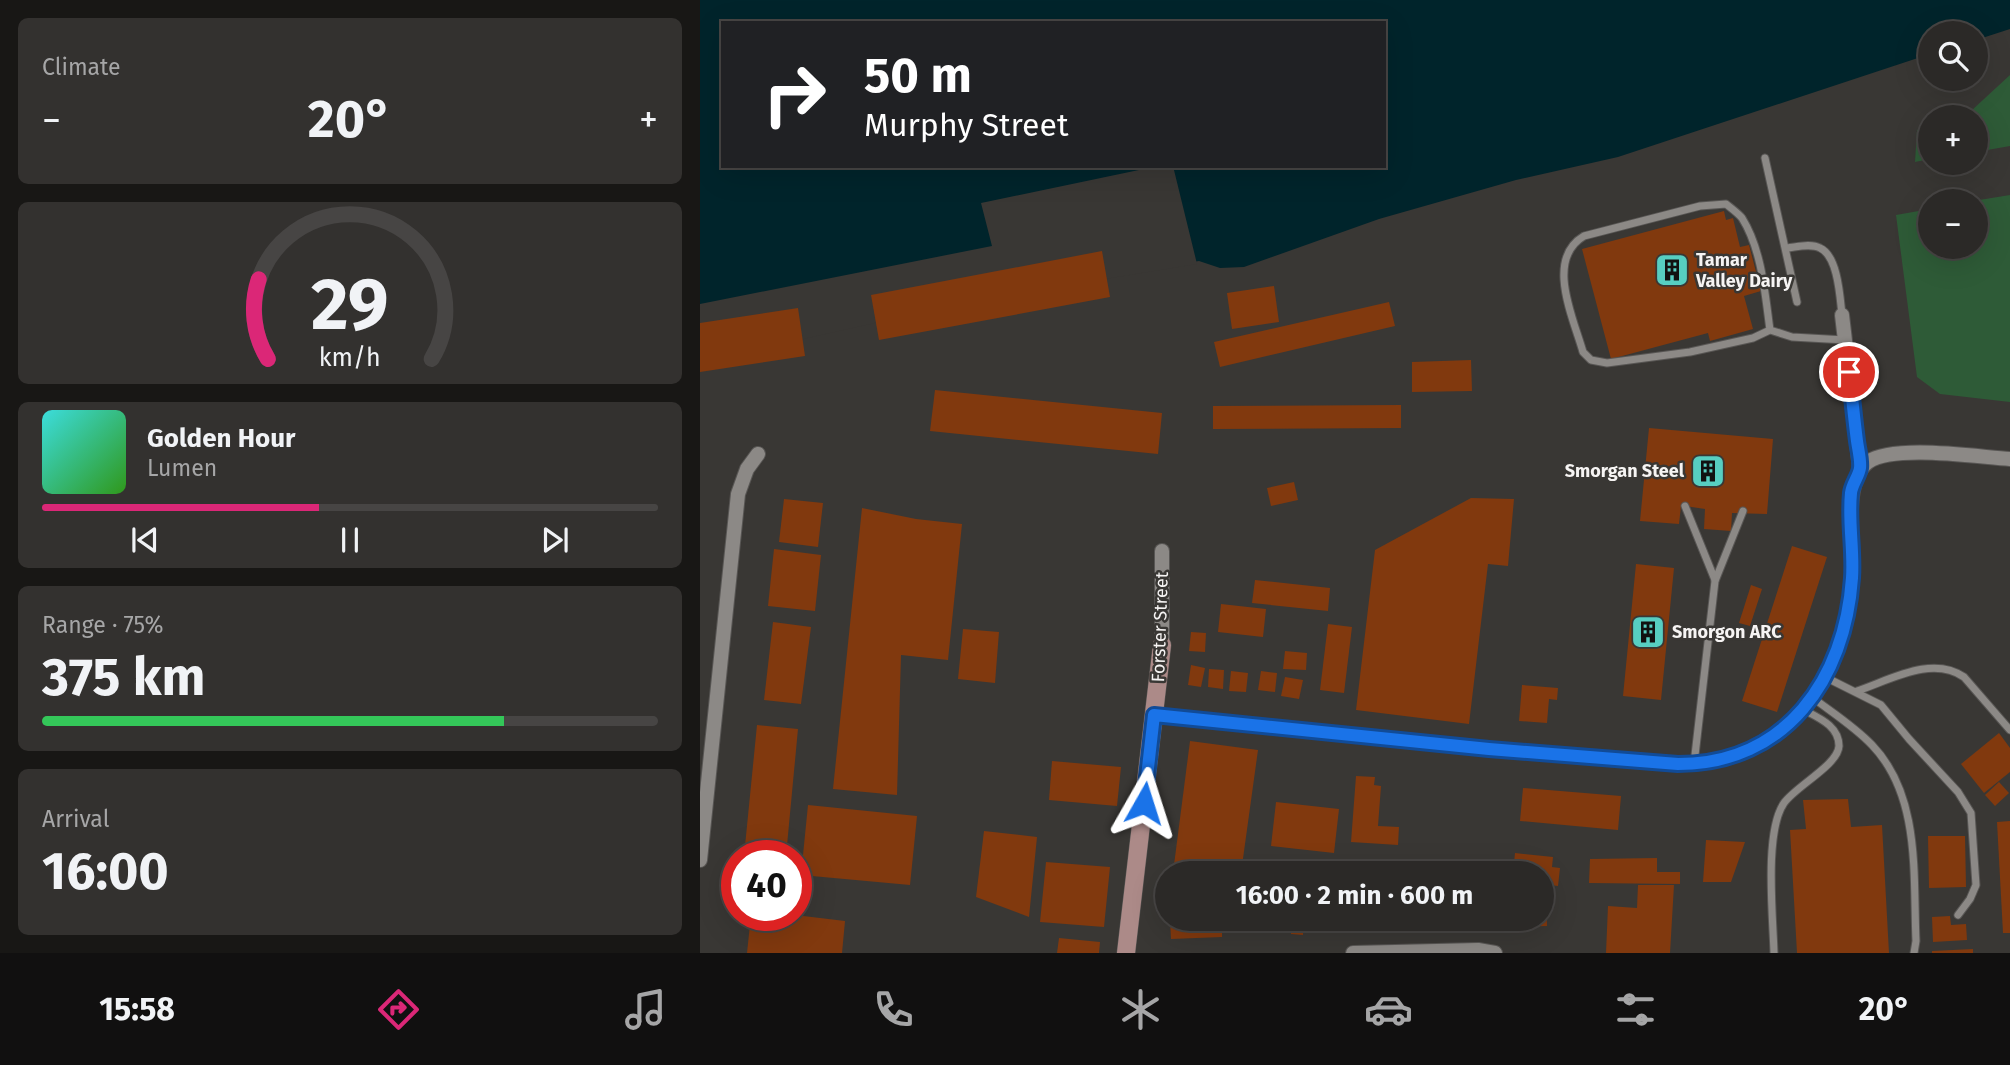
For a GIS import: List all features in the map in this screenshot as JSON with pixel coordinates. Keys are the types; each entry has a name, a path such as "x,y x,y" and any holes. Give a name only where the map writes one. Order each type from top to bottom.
{"street":[{"path":"1154,715 1489,749 1694,764 1729,758 1777,734 1808,704 1825,677 1845,623 1852,581 1851,492 1860,469 1842,315"},
{"path":"1860,469 1881,456 1904,453 2010,459"},
{"path":"700,860 738,494 747,469 758,454"},
{"name":"Forster Street","path":"1126,953 1162,645 1162,551"},
{"path":"1353,953 1478,950 1495,953"}],"lane":[{"path":"1765,158 1797,302"},
{"path":"1770,330 1754,243 1741,216 1726,204 1700,206 1584,236 1574,242 1568,251 1562,275 1583,352 1591,360 1607,363 1690,352 1753,338 1770,330 1792,337 1845,340"},
{"path":"1787,248 1811,245 1822,248 1831,256 1842,315"},
{"path":"1685,506 1715,581"},
{"path":"1694,764 1715,581 1743,511"},
{"path":"1857,692 1903,675 1943,667 1964,677 2010,730"},
{"path":"1825,677 1881,705 1958,793 1971,813 1976,885 1958,915"},
{"path":"1774,953 1772,856 1776,824 1782,806 1795,790 1833,761 1838,752 1837,735 1808,704"},
{"path":"1808,704 1854,728 1874,747 1902,790 1910,824 1916,941 1914,953"}],"green space":[{"path":"2010,75 2010,146 1988,150 1988,105 1978,105"},
{"path":"1917,130 1918,161 1915,162"},
{"path":"2010,195 2010,402 1940,394 1917,377 1896,215 1918,211 1918,259 1988,259 1988,199"}],"water":[{"path":"700,0 2010,0 2010,29 1988,36 1988,21 1918,21 1918,58 1618,157 1516,180 1379,219 1244,267 1220,268 1199,261 981,296 700,359"}],"pier":[{"path":"1148,168 1173,168 1197,264 982,299 700,362 700,304 992,246 981,203"}],"building":[{"name":"Tamar Valley Dairy","path":"1724,211 1726,220 1733,218 1740,247 1749,245 1761,291 1744,296 1753,329 1710,341 1708,333 1611,359 1582,249"},
{"path":"1102,251 1110,297 879,340 871,295"},
{"path":"1274,286 1279,322 1232,329 1227,293"},
{"path":"1389,302 1395,326 1220,367 1214,342"},
{"path":"798,308 805,356 700,372 700,323"},
{"path":"1471,360 1472,391 1412,392 1412,362"},
{"path":"935,390 1162,413 1158,454 930,431"},
{"path":"1401,405 1401,428 1213,429 1213,406"},
{"name":"Smorgan Steel","path":"1649,428 1773,439 1767,514 1732,513 1731,531 1704,529 1705,509 1685,506 1681,506 1679,524 1640,521"},
{"path":"1294,482 1298,500 1271,506 1267,488"},
{"path":"1471,498 1514,499 1508,566 1488,564 1469,724 1356,710 1375,550"},
{"path":"784,499 823,503 818,547 779,542"},
{"path":"862,508 916,519 962,524 948,660 901,655 897,795 833,789"},
{"path":"1792,546 1827,557 1777,712 1742,701"},
{"path":"774,549 821,555 815,611 768,606"},
{"name":"Smorgon ARC","path":"1636,564 1674,568 1661,700 1623,696"},
{"path":"1255,580 1330,588 1328,611 1252,603"},
{"path":"1751,585 1762,589 1750,626 1739,623"},
{"path":"1221,604 1266,609 1263,637 1218,632"},
{"path":"773,622 811,627 801,704 764,700"},
{"path":"1328,624 1352,627 1344,693 1320,690"},
{"path":"963,629 999,632 995,683 958,679"},
{"path":"1191,632 1206,633 1205,652 1189,651"},
{"path":"1285,651 1307,653 1306,670 1283,669"},
{"path":"1191,665 1205,668 1201,687 1188,685"},
{"path":"1209,669 1224,670 1223,689 1208,687"},
{"path":"1231,671 1248,673 1246,692 1229,691"},
{"path":"1261,671 1277,673 1275,692 1258,690"},
{"path":"1285,677 1303,680 1299,699 1281,696"},
{"path":"1522,685 1558,688 1557,700 1549,699 1547,723 1519,721"},
{"path":"757,725 798,729 788,840 746,840"},
{"path":"1999,733 2010,748 2010,772 1984,793 1961,764"},
{"path":"1190,741 1258,750 1243,861 1175,861"},
{"path":"1052,761 1121,767 1117,806 1049,800"},
{"path":"1356,776 1375,777 1374,785 1381,786 1378,826 1399,827 1398,845 1351,842"},
{"path":"1999,782 2009,793 1995,806 1985,795"},
{"path":"1523,788 1621,796 1618,830 1520,821"},
{"path":"1848,799 1851,827 1882,825 1889,953 1797,953 1790,830 1806,829 1803,800"},
{"path":"1276,802 1339,809 1334,853 1271,846"},
{"path":"808,805 917,816 910,885 812,876 812,840 804,840"},
{"path":"2010,821 2010,933 2003,933 1997,822"},
{"path":"984,831 1037,837 1029,917 976,897"},
{"path":"1928,836 1965,836 1966,887 1929,888"},
{"path":"1706,840 1745,842 1731,882 1703,882"},
{"path":"1515,853 1553,857 1553,861 1514,861"},
{"path":"1657,858 1657,872 1680,872 1680,884 1589,883 1590,859"},
{"path":"1046,862 1110,867 1104,927 1040,922"},
{"path":"1554,867 1560,868 1558,886 1554,886"},
{"path":"1638,885 1674,885 1670,953 1606,953 1608,906 1637,908"},
{"path":"1950,916 1951,925 1966,924 1967,940 1933,942 1932,917"},
{"path":"812,917 845,921 842,953 747,953 749,931 812,931"},
{"path":"1171,931 1222,931 1222,937 1171,939"},
{"path":"1291,931 1303,931 1303,935 1291,934"},
{"path":"1059,938 1100,942 1099,953 1057,953"},
{"path":"1973,949 1973,953 1932,953 1932,951"}],"place":[{"name":"Tamar Valley Dairy","path":"1672,270"},
{"name":"Smorgan Steel","path":"1708,471"},
{"name":"Smorgon ARC","path":"1648,632"}],"route":[{"path":"1144,803 1154,715 1489,749 1678,764 1708,763 1729,758 1777,734 1791,723 1813,698 1835,656 1845,623 1852,581 1851,492 1860,469 1849,372"}]}
